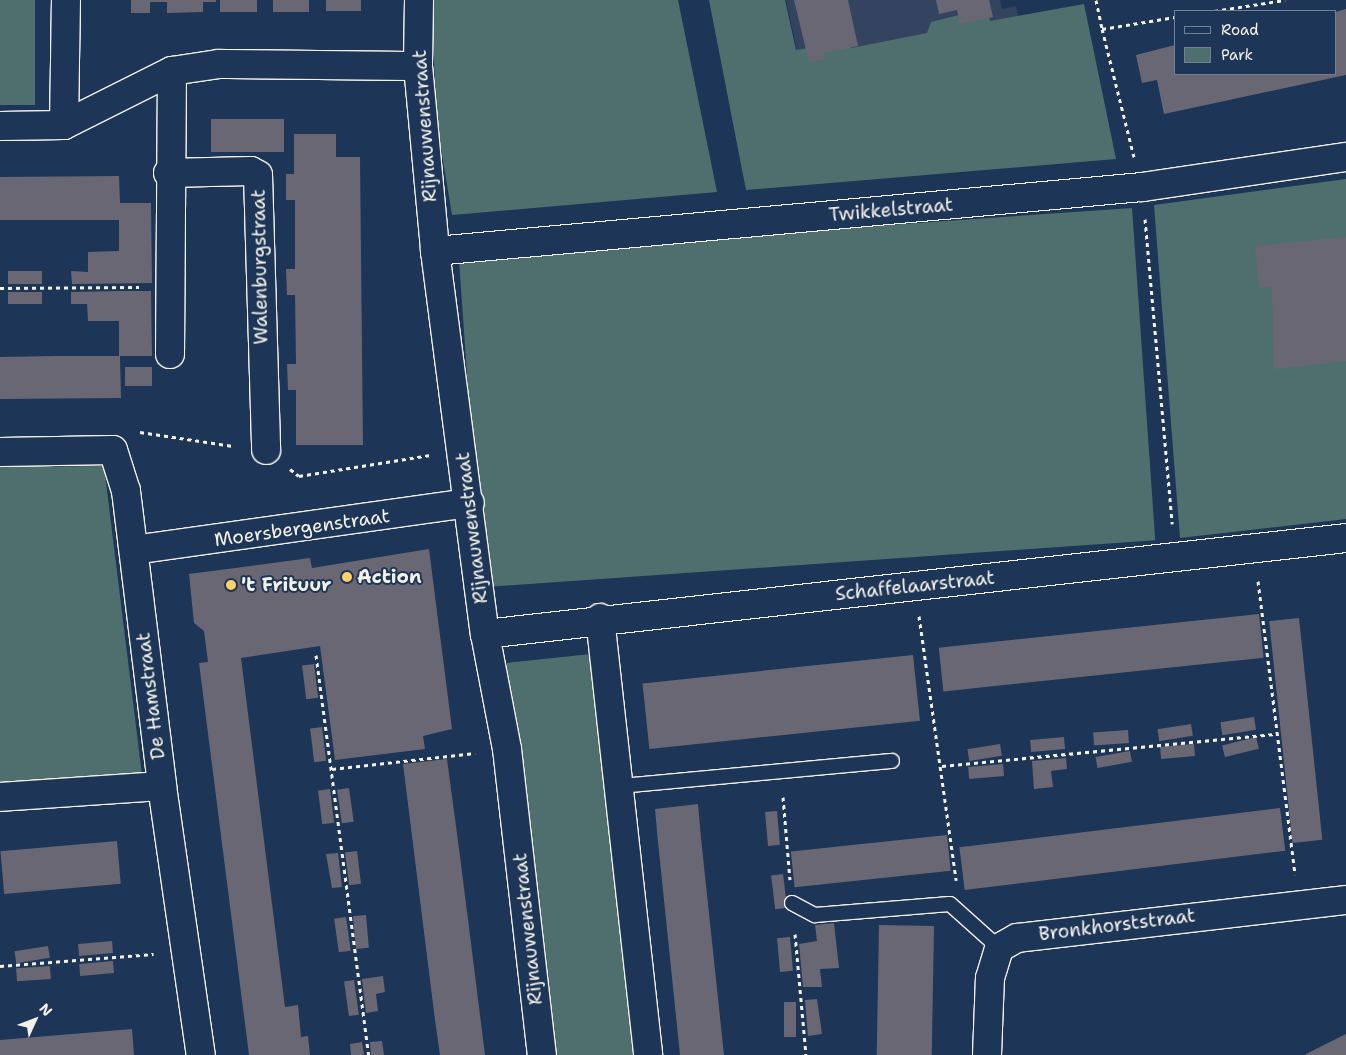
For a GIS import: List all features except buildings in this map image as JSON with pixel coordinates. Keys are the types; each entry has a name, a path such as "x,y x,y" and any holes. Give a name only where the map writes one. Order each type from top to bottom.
{"street":[{"path":"64,125 66,0"},
{"name":"Rijnauwenstraat","path":"419,0 418,66 435,251 470,503 485,634 507,749 542,1055"},
{"path":"0,126 64,125 172,71 219,64 418,66"},
{"path":"170,354 168,173 172,71"},
{"name":"Twikkelstraat","path":"435,251 1142,187 1346,157"},
{"name":"Walenburgstraat","path":"168,173 251,170 258,175 266,450"},
{"name":"De Hamstraat","path":"0,452 113,450 126,491 162,786 189,951 201,1055"},
{"name":"Moersbergenstraat","path":"134,550 470,503"},
{"name":"Schaffelaarstraat","path":"485,634 600,618 914,586 1346,538"},
{"path":"600,618 622,786 648,1055"},
{"path":"0,797 162,786"},
{"name":"Bronkhorststraat","path":"999,948 1017,938 1048,933 1346,900"},
{"path":"987,1055 990,978 999,948"}],"lane":[{"path":"622,786 892,761"},
{"path":"792,903 815,915 950,904 999,948"}],"path":[{"path":"1096,0 1142,187 1175,557"},
{"path":"1221,10 1286,0"},
{"path":"1102,29 1174,17"},
{"path":"0,288 168,286"},
{"path":"1254,548 1274,734 1299,905"},
{"path":"914,586 942,766 956,883 950,904"},
{"path":"316,655 369,1055"},
{"path":"942,766 1274,734"},
{"path":"332,769 507,749"},
{"path":"0,966 189,951"}],"shaded area":[{"path":"786,0 1000,0 1002,9 1016,6 1023,39 805,86"}],"green space":[{"path":"0,0 35,0 35,105 0,105"},
{"path":"431,0 678,0 717,192 452,215 437,124"},
{"path":"709,0 785,0 796,50 848,42 851,48 927,33 931,22 987,8 990,21 1084,4 1116,159 746,190"},
{"path":"1346,179 1346,519 1180,538 1154,205"},
{"path":"1132,208 1155,540 482,587 459,255"},
{"path":"104,466 142,775 0,785 0,467"},
{"path":"591,654 633,1055 548,1055 506,663"}],"place":[{"name":"Action","path":"347,577"},
{"name":"'t Frituur","path":"231,585"}]}
